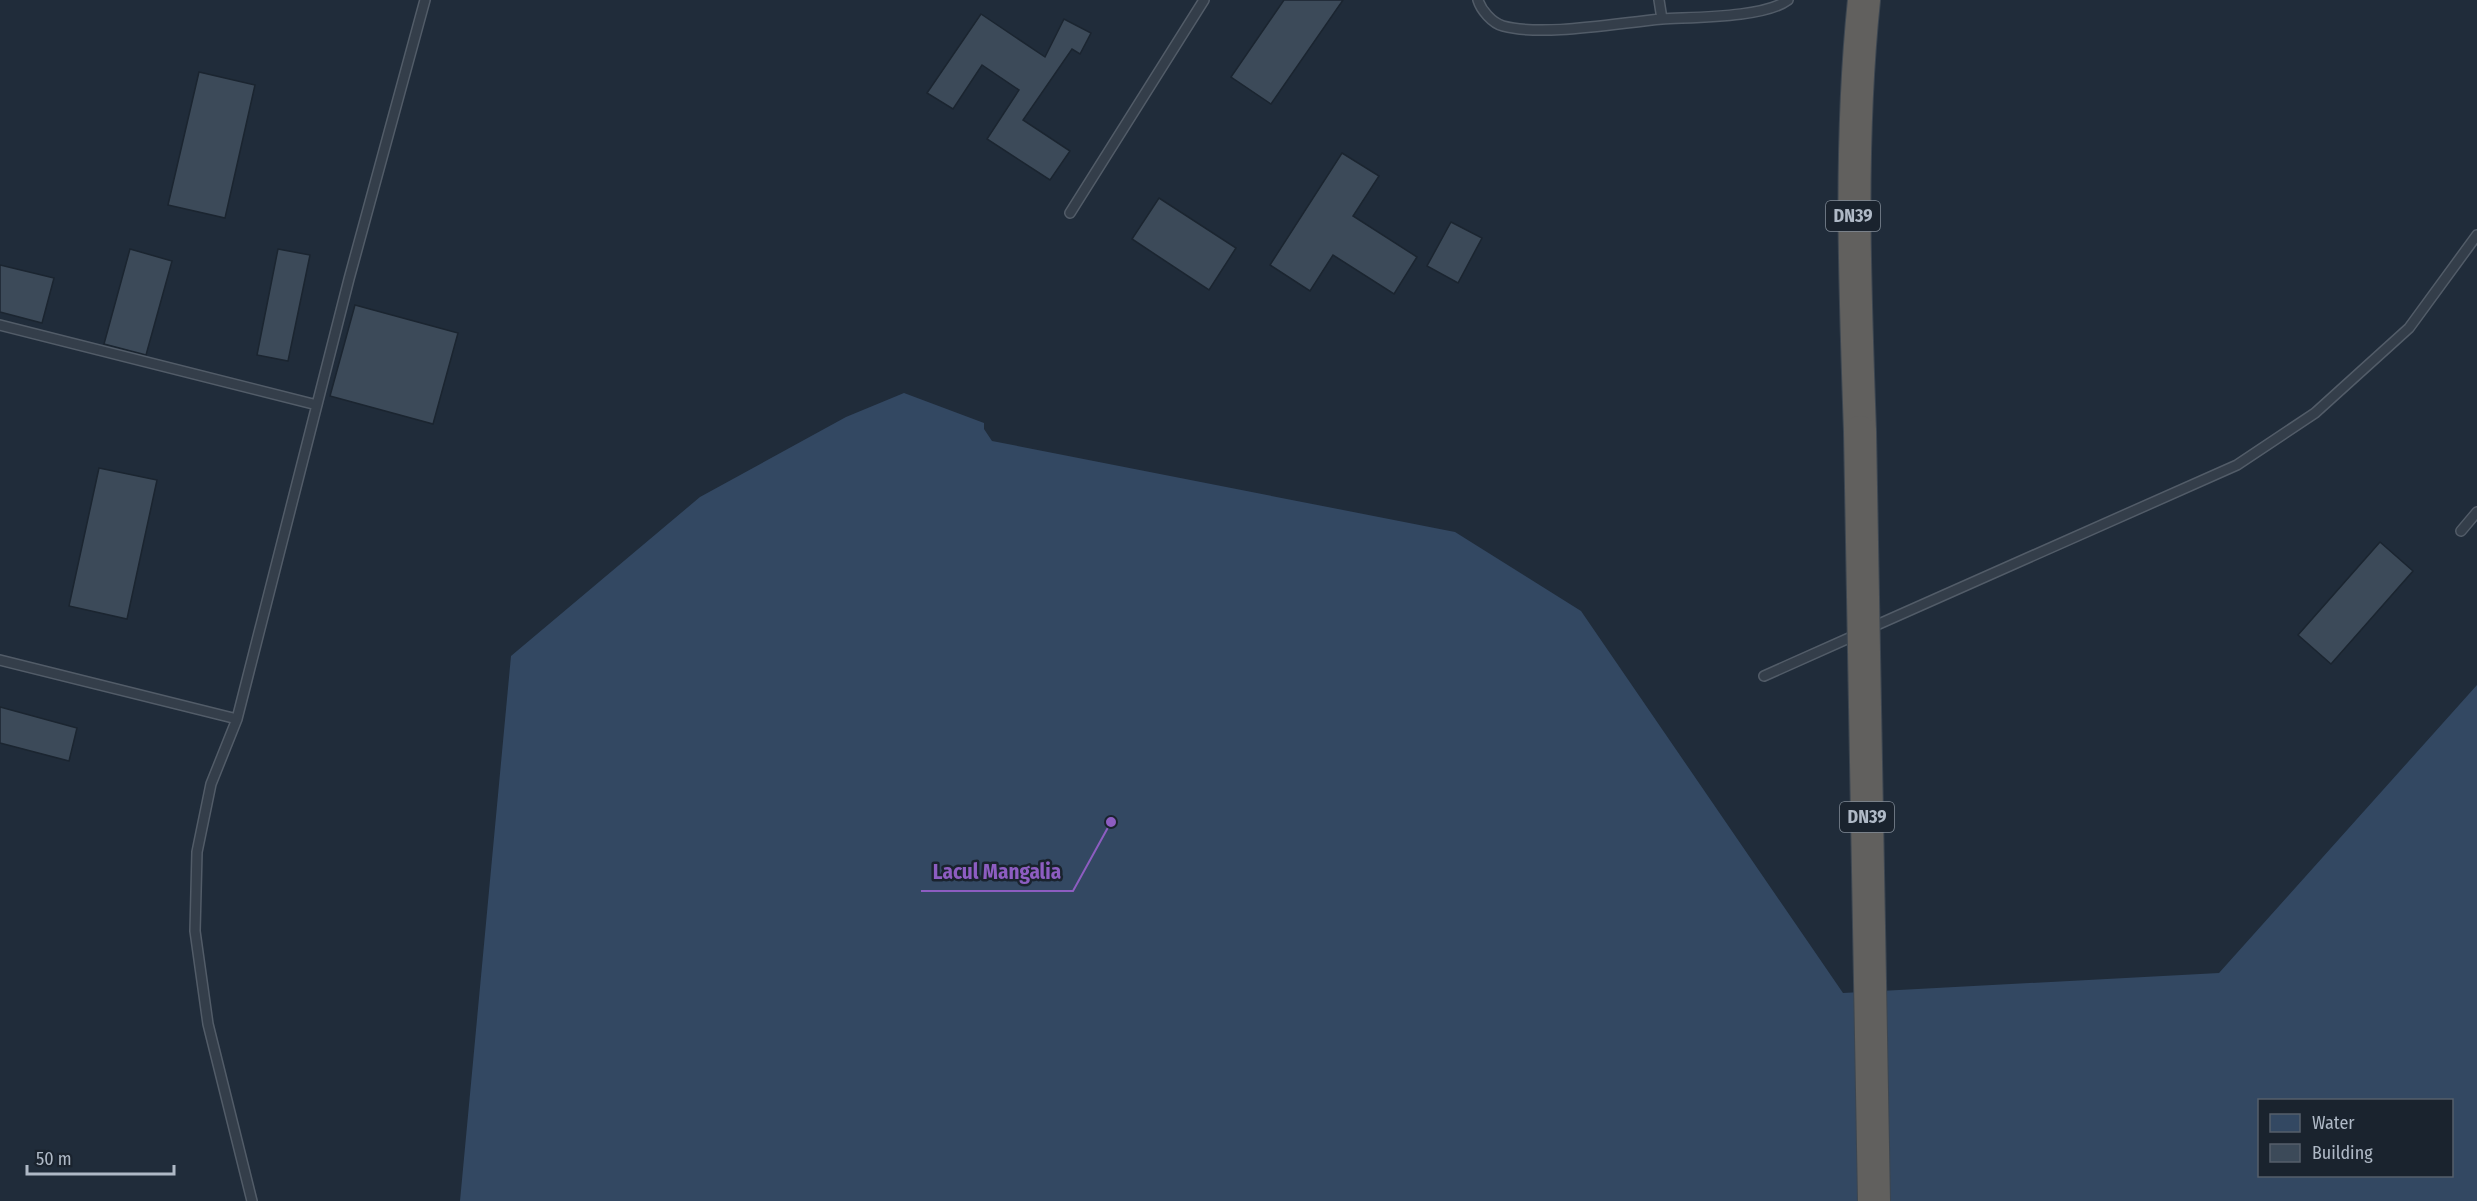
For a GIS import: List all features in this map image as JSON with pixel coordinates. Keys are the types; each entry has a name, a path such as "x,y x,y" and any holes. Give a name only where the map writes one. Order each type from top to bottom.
{"highway":[{"name":"DN39","path":"1864,0 1855,118 1853,215 1860,432 1874,1201"}],"lane":[{"path":"252,1201 208,1024 195,931 197,852 211,784 237,719 317,405 425,0"},
{"path":"1070,213 1204,0"},
{"path":"1478,0 1480,9 1500,26 1534,31 1757,11 1780,6 1788,0"},
{"path":"1659,0 1662,19"},
{"path":"1764,676 2236,465 2315,413 2409,328 2477,235"},
{"path":"0,325 317,405"},
{"path":"2462,531 2477,512"},
{"path":"0,660 237,719"}],"water":[{"path":"904,393 984,423 984,429 992,441 1455,532 1581,611 1843,993 2219,973 2477,685 2477,1201 460,1201 511,656 700,497 846,417"}],"building":[{"path":"1284,0 1343,0 1271,104 1231,77"},
{"path":"981,14 1045,57 1064,19 1091,33 1080,54 1072,49 1023,120 1070,151 1050,180 987,139 1019,90 982,65 953,109 927,93"},
{"path":"199,72 255,85 225,218 168,205"},
{"path":"1342,153 1379,176 1353,216 1417,257 1394,294 1333,255 1310,291 1270,265"},
{"path":"1159,198 1236,248 1209,290 1132,239"},
{"path":"1451,222 1482,238 1458,283 1427,266"},
{"path":"130,249 172,261 146,355 104,344"},
{"path":"278,249 310,255 288,361 257,355"},
{"path":"0,265 54,278 42,323 0,312"},
{"path":"355,305 458,333 433,424 330,396"},
{"path":"99,468 157,480 127,619 69,606"},
{"path":"2380,542 2413,571 2331,664 2298,635"},
{"path":"0,707 77,728 69,761 0,743"}],"place":[{"name":"Lacul Mangalia","path":"1111,822"}]}
